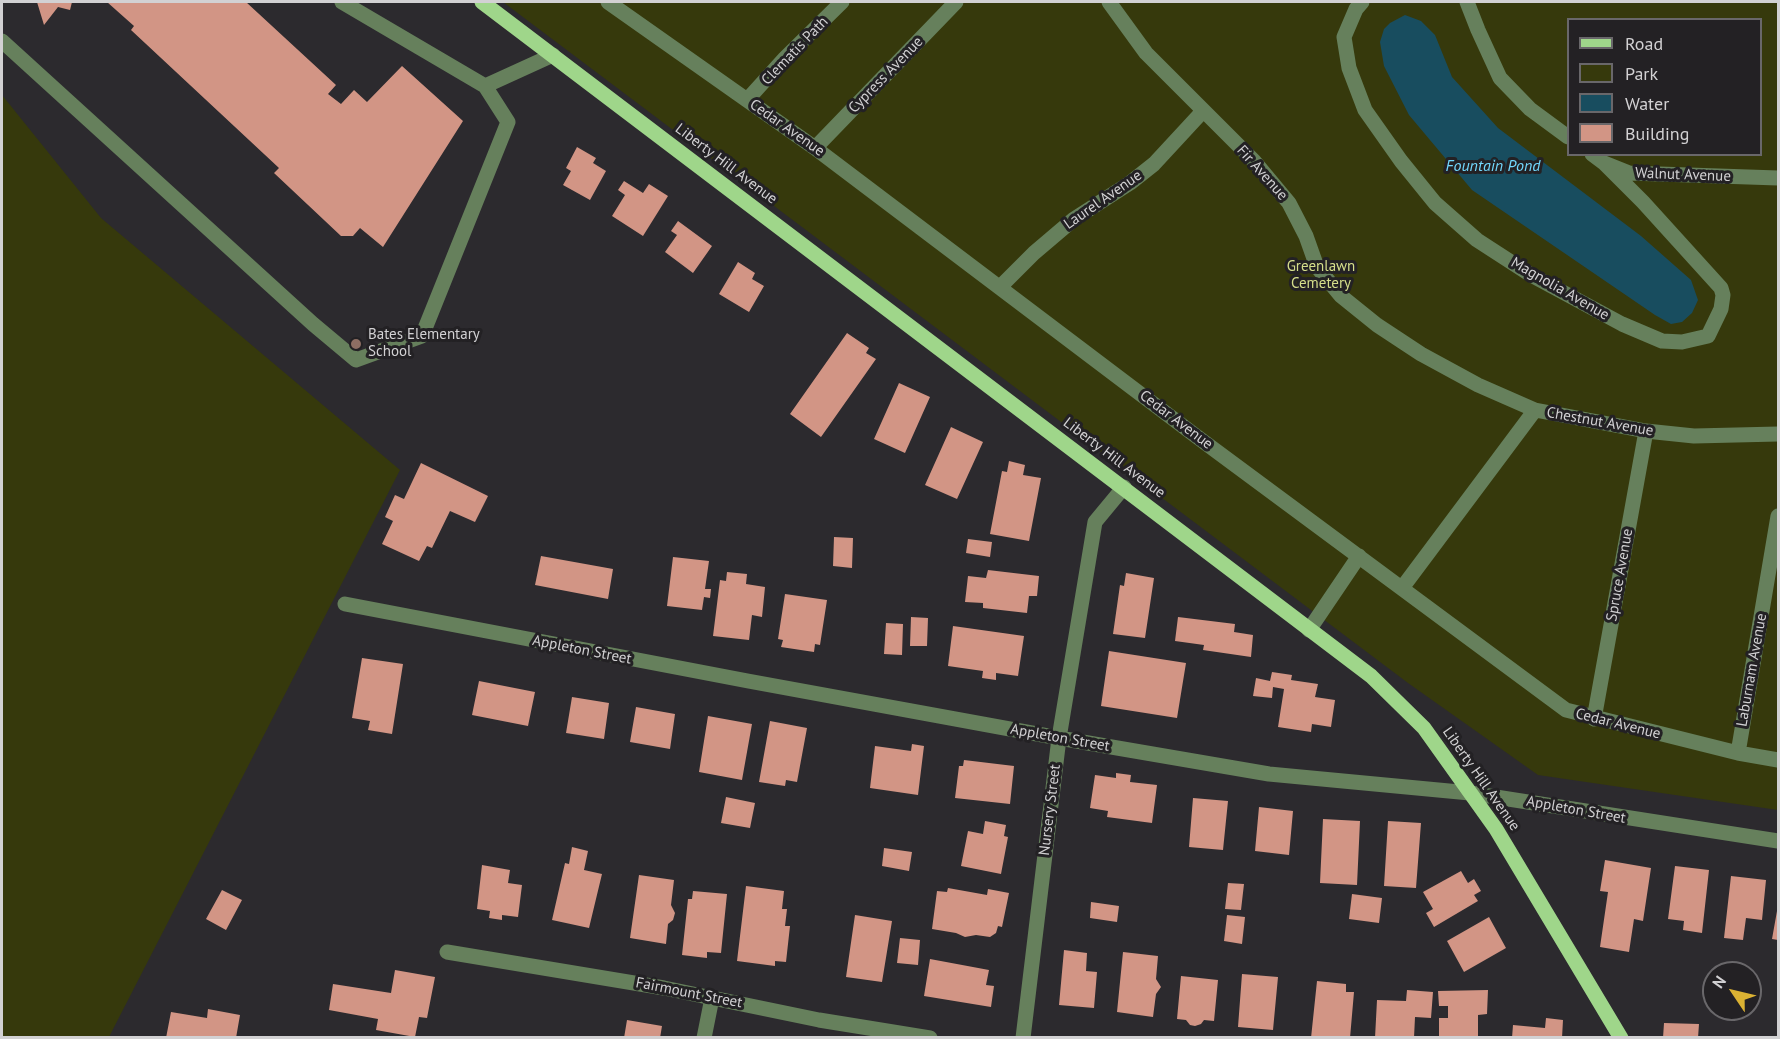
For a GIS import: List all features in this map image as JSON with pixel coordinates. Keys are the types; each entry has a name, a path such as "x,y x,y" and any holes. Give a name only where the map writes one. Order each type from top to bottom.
{"main road":[{"name":"Liberty Hill Avenue","path":"482,2 1124,487 1371,676 1398,700 1424,728 1496,829 1621,1038"}],"street":[{"path":"2,41 313,324 356,360 422,336 508,122 485,86 342,2"},
{"name":"Cedar Avenue","path":"608,2 815,148 1196,436 1566,711 1738,753 1779,760"},
{"name":"Clematis Path","path":"747,100 785,58 842,2"},
{"name":"Cypress Avenue","path":"815,148 956,2"},
{"name":"Fir Avenue","path":"1109,2 1146,53 1254,161 1289,203 1306,236 1317,267 1341,296 1377,325 1421,354 1478,386 1535,410"},
{"name":"Magnolia Avenue","path":"1362,2 1356,9 1344,36 1349,68 1365,110 1401,161 1435,202 1477,240 1531,275 1622,324 1662,341 1682,342 1708,336 1721,309 1723,295 1721,288 1643,201 1598,159"},
{"path":"1467,2 1500,78 1530,109 1567,136"},
{"path":"485,86 553,55"},
{"name":"Laurel Avenue","path":"1000,287 1034,253 1074,219 1130,183 1154,164 1203,111"},
{"name":"Walnut Avenue","path":"1598,159 1629,173 1779,178"},
{"name":"Chestnut Avenue","path":"1402,588 1535,410 1646,431 1694,436 1779,435"},
{"name":"Spruce Avenue","path":"1594,719 1646,431"},
{"name":"Nursery Street","path":"1023,1038 1059,738 1095,522 1124,487"},
{"name":"Laburnam Avenue","path":"1738,753 1779,516"},
{"path":"1309,630 1359,556"},
{"name":"Appleton Street","path":"345,604 748,681 1269,774 1470,793 1779,841"},
{"name":"Fairmount Street","path":"447,952 664,987 819,1020 930,1038"},
{"path":"704,1038 712,998"}],"green space":[{"name":"Greenlawn Cemetery","path":"503,2 1778,2 1778,810 1538,775 1408,683"},
{"path":"2,95 101,218 400,470 109,1037 2,1037"}],"water":[{"name":"Fountain Pond","path":"1405,15 1421,21 1435,35 1452,77 1498,128 1641,236 1691,280 1698,300 1692,313 1682,322 1671,324 1472,190 1409,115 1384,66 1380,42 1384,29"}],"building":[{"path":"37,2 72,2 70,10 58,7 44,25"},
{"path":"107,2 246,2 336,85 328,94 341,104 354,90 367,102 402,66 463,121 383,247 360,228 353,236 341,236 274,173 279,168 131,30 134,26"},
{"path":"577,147 596,158 593,163 606,171 590,200 563,185 571,171 566,168"},
{"path":"624,181 643,193 649,184 668,196 643,236 612,216 625,195 618,190"},
{"path":"678,221 712,246 693,273 665,252 677,235 671,231"},
{"path":"738,262 755,273 752,279 764,286 749,312 719,294"},
{"path":"847,333 869,348 866,353 876,359 821,437 790,414"},
{"path":"899,383 930,397 905,453 874,439"},
{"path":"951,427 983,442 957,499 925,485"},
{"path":"1009,461 1025,465 1023,475 1041,478 1029,541 990,534 1002,471 1007,472"},
{"path":"421,463 488,496 475,522 450,511 432,548 427,546 419,561 382,544 393,521 385,517 395,495 404,499"},
{"path":"834,537 853,538 852,568 833,566"},
{"path":"968,539 992,542 990,557 966,553"},
{"path":"541,556 613,569 608,599 535,585"},
{"path":"673,557 709,561 705,589 711,589 710,598 704,597 702,610 667,606"},
{"path":"988,570 1039,576 1037,596 1029,596 1027,613 983,608 983,603 965,602 968,576 986,578"},
{"path":"727,572 747,574 746,584 765,587 762,617 752,615 749,640 713,636 720,580 726,581"},
{"path":"1126,573 1154,578 1145,638 1113,634 1120,585 1124,586"},
{"path":"785,594 827,600 820,645 815,644 814,652 781,647 783,640 778,639"},
{"path":"911,617 928,618 927,646 910,646"},
{"path":"1178,617 1235,624 1234,632 1253,635 1251,657 1203,650 1204,645 1175,641"},
{"path":"886,623 903,624 902,655 884,654"},
{"path":"953,626 1024,636 1018,676 996,673 996,680 982,678 983,671 948,666"},
{"path":"1109,651 1186,663 1177,718 1101,706"},
{"path":"362,658 403,664 392,734 368,730 370,721 352,718"},
{"path":"1272,672 1292,675 1291,680 1318,684 1315,697 1335,700 1331,727 1312,724 1311,732 1278,727 1284,689 1273,687 1272,698 1253,696 1256,678 1270,681"},
{"path":"479,681 535,692 528,726 472,715"},
{"path":"572,697 609,703 604,739 566,733"},
{"path":"636,707 675,714 670,749 630,742"},
{"path":"708,716 752,724 742,780 699,772"},
{"path":"770,721 807,728 797,782 786,780 785,786 759,782"},
{"path":"912,744 924,746 918,795 870,788 875,746 911,751"},
{"path":"964,760 1014,766 1010,804 955,798 959,766 963,766"},
{"path":"1116,773 1131,775 1130,782 1157,785 1152,823 1107,817 1108,811 1090,808 1095,775 1116,778"},
{"path":"726,797 755,803 750,828 721,823"},
{"path":"1193,798 1228,801 1223,850 1189,847"},
{"path":"1259,807 1293,811 1289,855 1255,851"},
{"path":"1323,819 1360,821 1357,885 1320,883"},
{"path":"985,821 1006,825 1004,836 1008,837 1001,874 961,866 968,831 983,834"},
{"path":"1388,821 1421,823 1416,888 1384,886"},
{"path":"572,847 588,851 584,870 602,874 589,928 552,920 565,863 569,864"},
{"path":"884,848 912,852 909,871 882,866"},
{"path":"1605,860 1651,868 1643,921 1634,919 1629,952 1600,947 1608,892 1600,891"},
{"path":"482,865 510,870 508,883 522,885 518,917 502,915 502,920 489,918 490,911 477,909"},
{"path":"1675,866 1709,870 1702,933 1683,930 1684,921 1668,919"},
{"path":"1461,871 1468,883 1474,879 1481,891 1474,895 1478,901 1434,927 1426,913 1433,909 1423,892"},
{"path":"639,875 674,880 671,905 675,913 673,920 668,924 666,944 630,938"},
{"path":"1731,876 1766,880 1762,920 1746,918 1743,940 1724,938"},
{"path":"1228,883 1244,884 1241,910 1225,909"},
{"path":"746,886 784,891 782,909 787,909 785,926 790,926 786,962 775,961 775,966 737,961"},
{"path":"948,888 987,895 988,889 1009,893 1002,927 998,926 996,933 990,937 976,935 965,937 932,929 937,891 947,892"},
{"path":"222,890 242,900 226,930 206,919"},
{"path":"693,891 727,894 721,953 707,952 707,958 682,955 688,899 692,899"},
{"path":"1352,894 1382,898 1379,923 1349,919"},
{"path":"1091,902 1119,906 1117,922 1090,918"},
{"path":"1778,912 1778,940 1772,939"},
{"path":"855,915 892,921 882,982 846,977"},
{"path":"1227,915 1245,917 1242,944 1224,941"},
{"path":"1489,917 1506,948 1464,972 1447,941"},
{"path":"900,938 920,940 918,965 897,963"},
{"path":"1064,950 1087,953 1086,971 1097,972 1094,1008 1059,1005"},
{"path":"1123,952 1158,956 1156,979 1161,987 1156,994 1153,1017 1117,1012"},
{"path":"930,959 989,970 986,985 994,986 991,1007 924,996"},
{"path":"395,970 435,977 427,1018 419,1017 415,1037 376,1030 378,1019 329,1010 333,984 391,993"},
{"path":"1242,974 1278,977 1273,1030 1238,1027"},
{"path":"1181,976 1218,980 1214,1021 1204,1020 1195,1026 1190,1025 1186,1020 1177,1019"},
{"path":"1317,981 1346,984 1346,992 1354,992 1350,1038 1311,1038"},
{"path":"1407,990 1433,992 1431,1018 1415,1017 1414,1038 1375,1038 1377,1000 1406,1001"},
{"path":"1488,990 1487,1014 1478,1015 1478,1038 1439,1038 1439,1018 1448,1018 1448,1006 1439,1006 1438,991"},
{"path":"208,1009 240,1015 236,1038 166,1038 171,1012 207,1018"},
{"path":"1546,1018 1563,1020 1562,1038 1512,1038 1513,1025 1545,1028"},
{"path":"627,1020 662,1026 660,1038 624,1038"},
{"path":"1664,1023 1699,1024 1698,1038 1663,1038"}],"place":[{"name":"Bates Elementary School","path":"356,344"}]}
